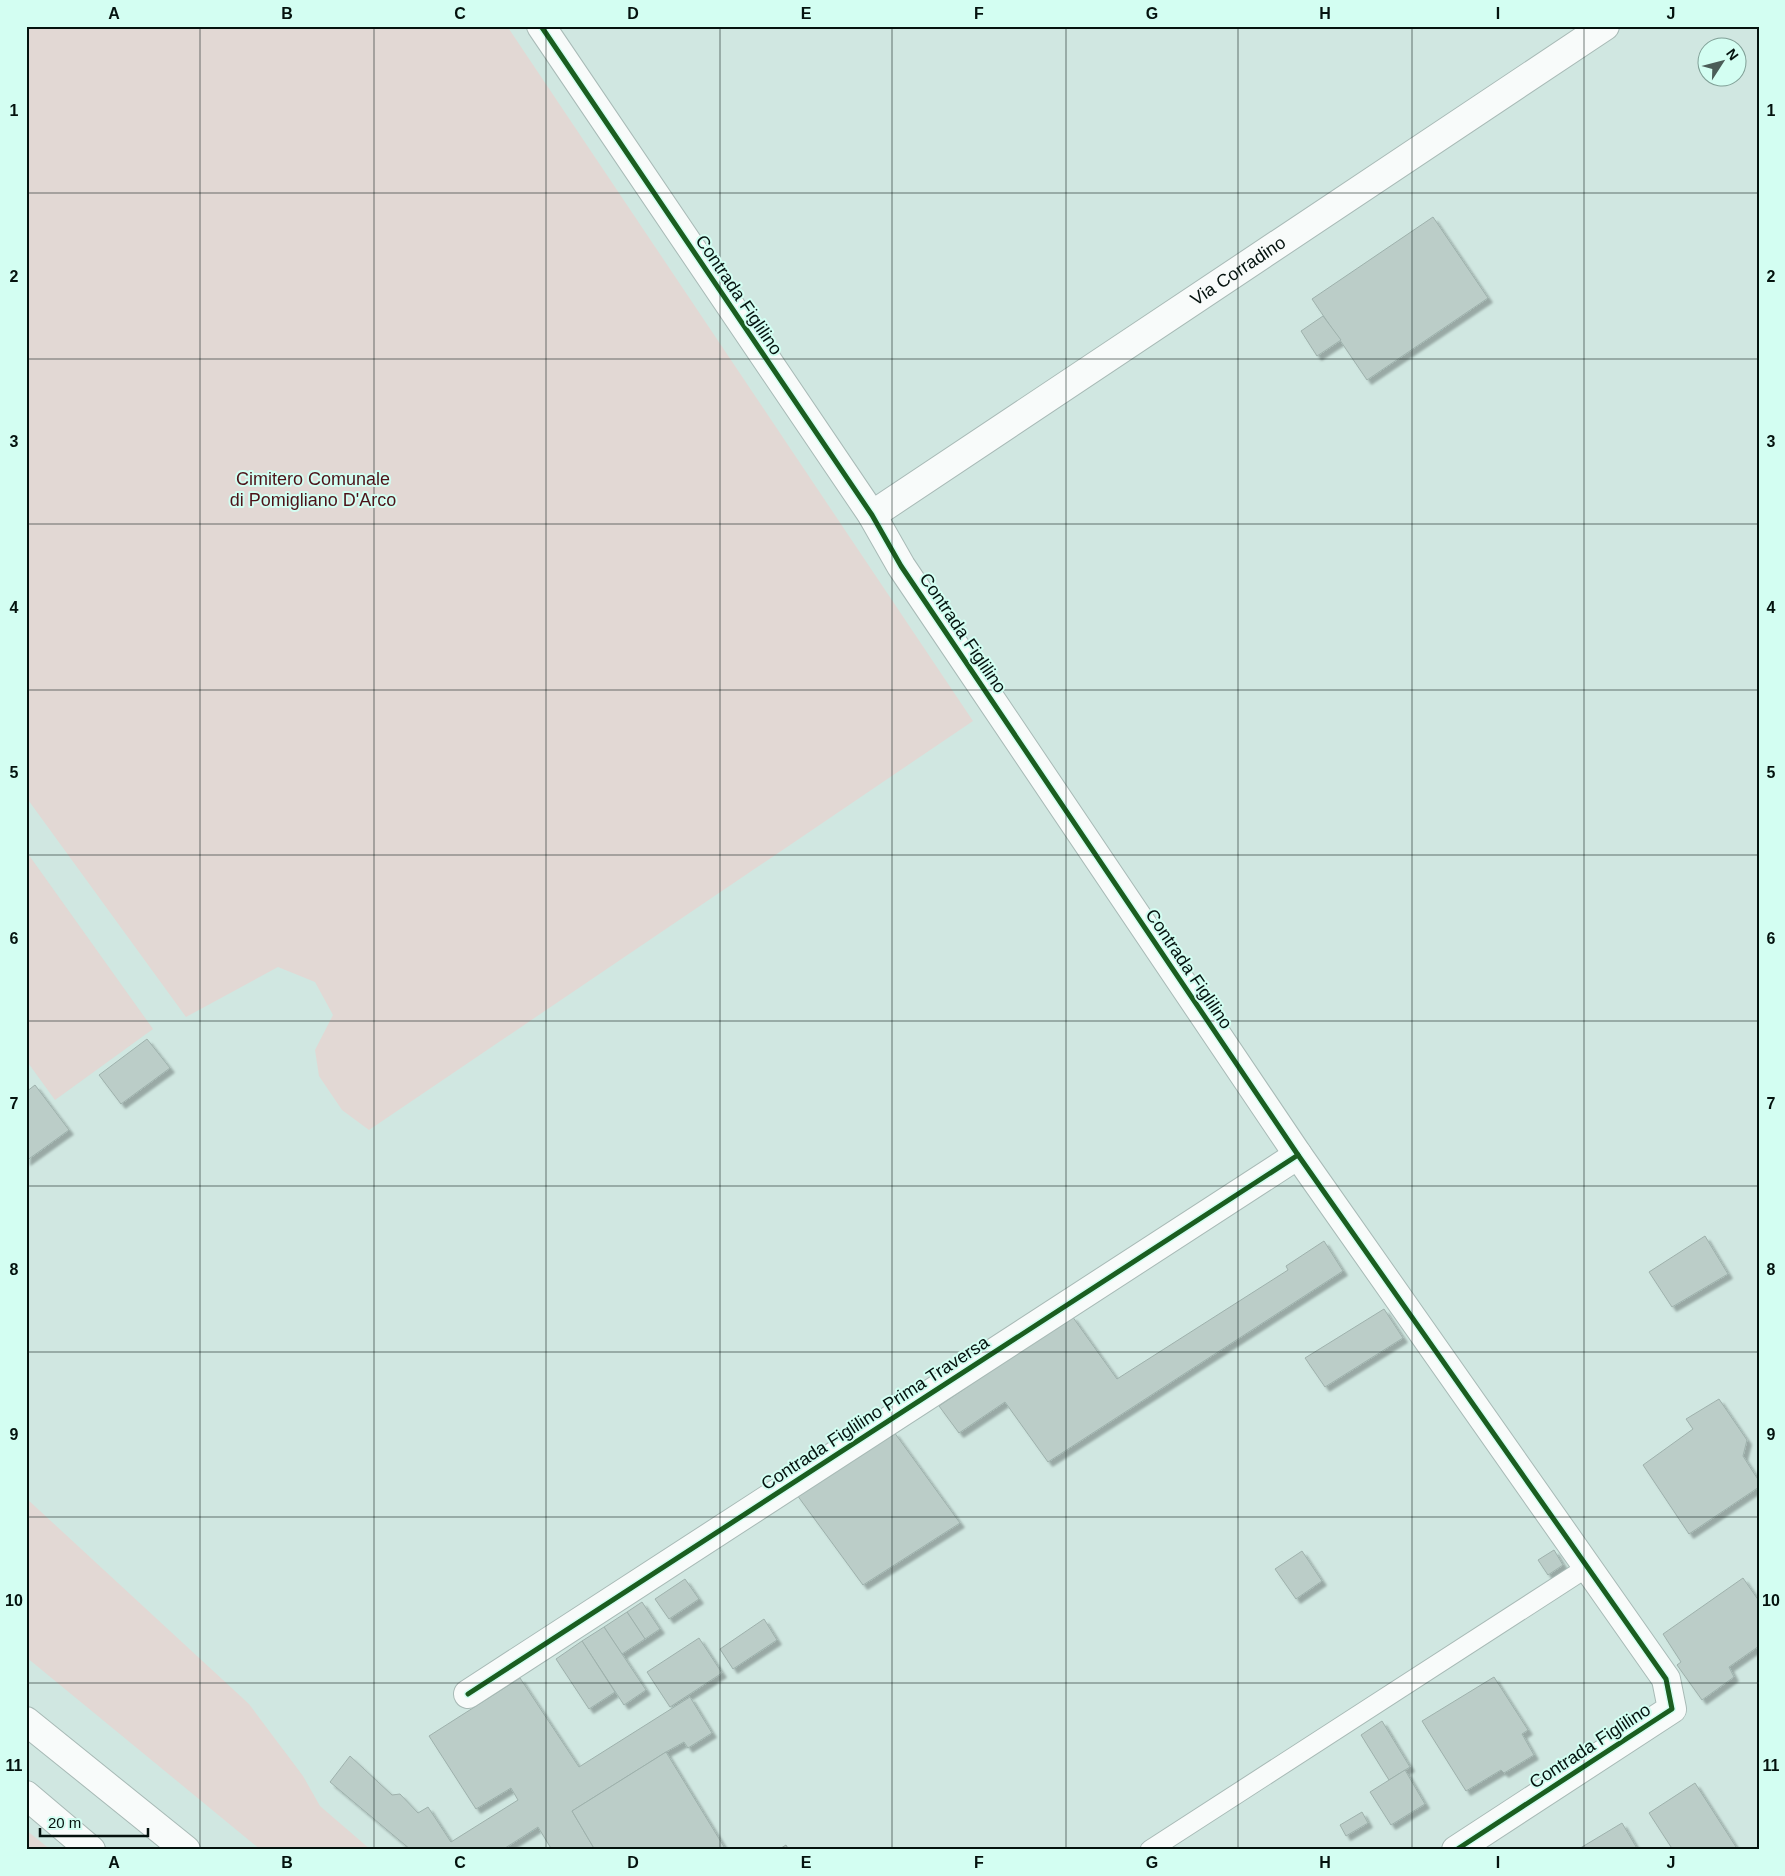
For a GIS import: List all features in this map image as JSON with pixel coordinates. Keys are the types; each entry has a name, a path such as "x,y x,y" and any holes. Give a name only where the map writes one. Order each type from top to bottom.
{"main road":[{"name":"Contrada Figlilino","path":"541,26 872,515 901,566 1298,1156 1586,1568 1666,1679 1672,1709 1456,1850"},
{"name":"Via Corradino","path":"872,515 1605,26"},
{"name":"Contrada Figlilino Prima Traversa","path":"468,1694 1298,1156"},
{"path":"26,1721 186,1850"},
{"path":"26,1795 91,1850"}],"lane":[{"path":"1150,1850 1586,1568"}],"green space":[{"name":"Cimitero Comunale di Pomigliano D'Arco","path":"26,26 507,26 973,721 369,1130 342,1110 319,1076 315,1050 333,1015 315,982 278,967 186,1017 26,797"},
{"path":"26,851 153,1029 55,1100 26,1060"},
{"path":"26,1498 249,1704 303,1776 320,1806 371,1850 261,1850 26,1657"},
{"path":"26,1830 51,1850 26,1850"}],"building":[{"path":"1433,217 1488,298 1367,380 1312,299"},
{"path":"1323,316 1341,340 1317,356 1301,331"},
{"path":"147,1039 170,1068 121,1104 99,1075"},
{"path":"35,1085 69,1130 26,1161 26,1092"},
{"path":"1705,1236 1728,1274 1672,1307 1649,1272"},
{"path":"1324,1241 1343,1271 1048,1462 1005,1402 959,1433 939,1406 1072,1316 1117,1379 1288,1270 1286,1266"},
{"path":"1384,1309 1403,1338 1325,1387 1305,1358"},
{"path":"1719,1399 1747,1440 1743,1456 1759,1481 1759,1487 1689,1534 1643,1465 1693,1429 1686,1419"},
{"path":"894,1432 960,1523 863,1585 797,1495"},
{"path":"1554,1550 1563,1565 1548,1575 1538,1560"},
{"path":"1302,1551 1322,1581 1296,1599 1275,1569"},
{"path":"1743,1578 1759,1601 1759,1646 1729,1667 1734,1677 1702,1700 1677,1665 1681,1662 1663,1634"},
{"path":"685,1579 699,1599 669,1619 655,1599"},
{"path":"642,1602 660,1629 645,1639 627,1612"},
{"path":"627,1612 645,1639 622,1654 604,1627"},
{"path":"764,1619 777,1640 733,1669 720,1649"},
{"path":"604,1627 646,1690 624,1705 582,1641"},
{"path":"699,1638 722,1673 670,1707 647,1672"},
{"path":"582,1641 615,1692 589,1709 556,1659"},
{"path":"1494,1677 1528,1730 1522,1734 1534,1755 1504,1773 1501,1770 1466,1791 1422,1721"},
{"path":"520,1678 579,1767 690,1697 712,1733 688,1748 684,1742 666,1752 572,1811 595,1850 552,1850 538,1827 502,1850 411,1850 330,1782 350,1756 392,1795 400,1794 418,1813 428,1807 451,1842 518,1800 511,1788 476,1809 429,1736"},
{"path":"1382,1721 1410,1767 1389,1780 1361,1735"},
{"path":"666,1752 726,1850 595,1850 572,1811"},
{"path":"1405,1770 1425,1804 1391,1825 1370,1792"},
{"path":"1695,1783 1738,1850 1673,1850 1649,1813"},
{"path":"1362,1812 1368,1823 1346,1836 1340,1825"},
{"path":"1622,1823 1638,1850 1577,1850"},
{"path":"786,1845 789,1850 778,1850"}],"cycle path":[{"path":"541,26 872,515 901,566 1298,1155 1666,1679 1672,1709 1456,1850"},
{"path":"468,1694 1298,1155"}]}
